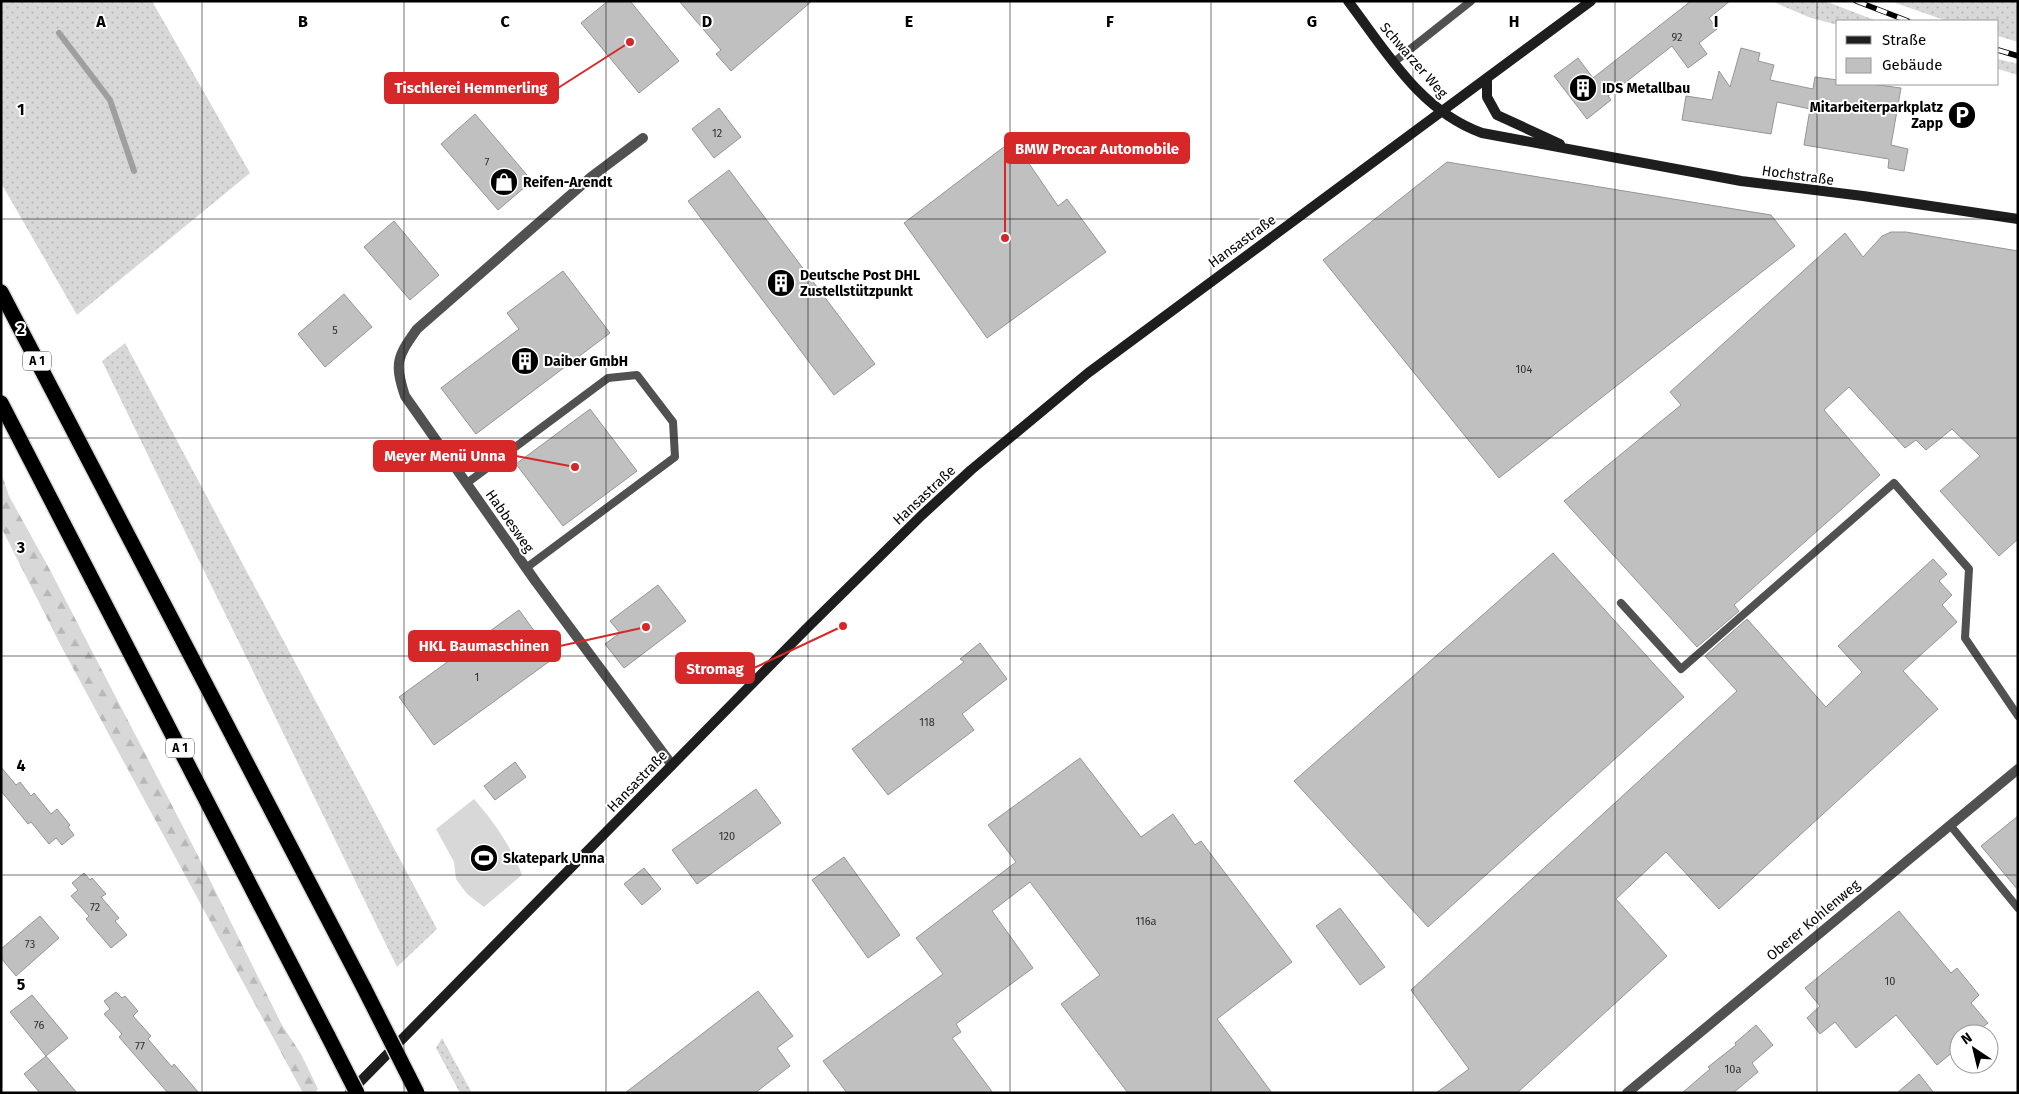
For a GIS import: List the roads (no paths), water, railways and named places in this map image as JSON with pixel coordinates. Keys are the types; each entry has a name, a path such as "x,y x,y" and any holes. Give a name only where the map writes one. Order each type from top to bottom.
{"highway":[{"name":"A 1","path":"2,292 417,1093"},
{"name":"A 1","path":"1,402 357,1093"}],"main road":[{"name":"Schwarzer Weg","path":"1348,1 1394,62 1426,100 1441,112"},
{"name":"Hansastraße","path":"350,1093 672,765 915,522 978,464 1088,374 1591,1"},
{"name":"Hochstraße","path":"1487,78 1487,97 1498,115 1576,151"},
{"name":"Hochstraße","path":"1441,112 1464,127 1482,133 1576,151 1741,181 1864,196 2018,220"}],"street":[{"name":"Habbesweg","path":"643,138 591,177 417,329 402,351 398,374 405,396 526,568 672,765"},
{"name":"Oberer Kohlenweg","path":"1627,1093 2018,769"}],"lane":[{"path":"1394,62 1471,1"},
{"path":"467,483 608,378 637,375 673,422 675,457 526,568"},
{"path":"1621,604 1680,670 1894,483 1969,569 1965,638 2018,716"},
{"path":"1950,825 2018,908"}],"waterway":[{"path":"59,33 110,100 134,171"}],"railway":[{"path":"1856,1 1905,20"},
{"path":"1999,50 2018,56"}],"place":[{"name":"Tischlerei Hemmerling","path":"630,42"},
{"name":"IDS Metallbau","path":"1583,88"},
{"name":"Mitarbeiterparkplatz Zapp","path":"1962,115"},
{"name":"Reifen-Arendt","path":"504,182"},
{"name":"BMW Procar Automobile","path":"1005,238"},
{"name":"Deutsche Post DHL Zustellstützpunkt","path":"781,283"},
{"name":"Daiber GmbH","path":"525,361"},
{"name":"Meyer Menü Unna","path":"575,467"},
{"name":"Stromag","path":"843,626"},
{"name":"HKL Baumaschinen","path":"646,627"},
{"name":"Skatepark Unna","path":"484,858"}]}
